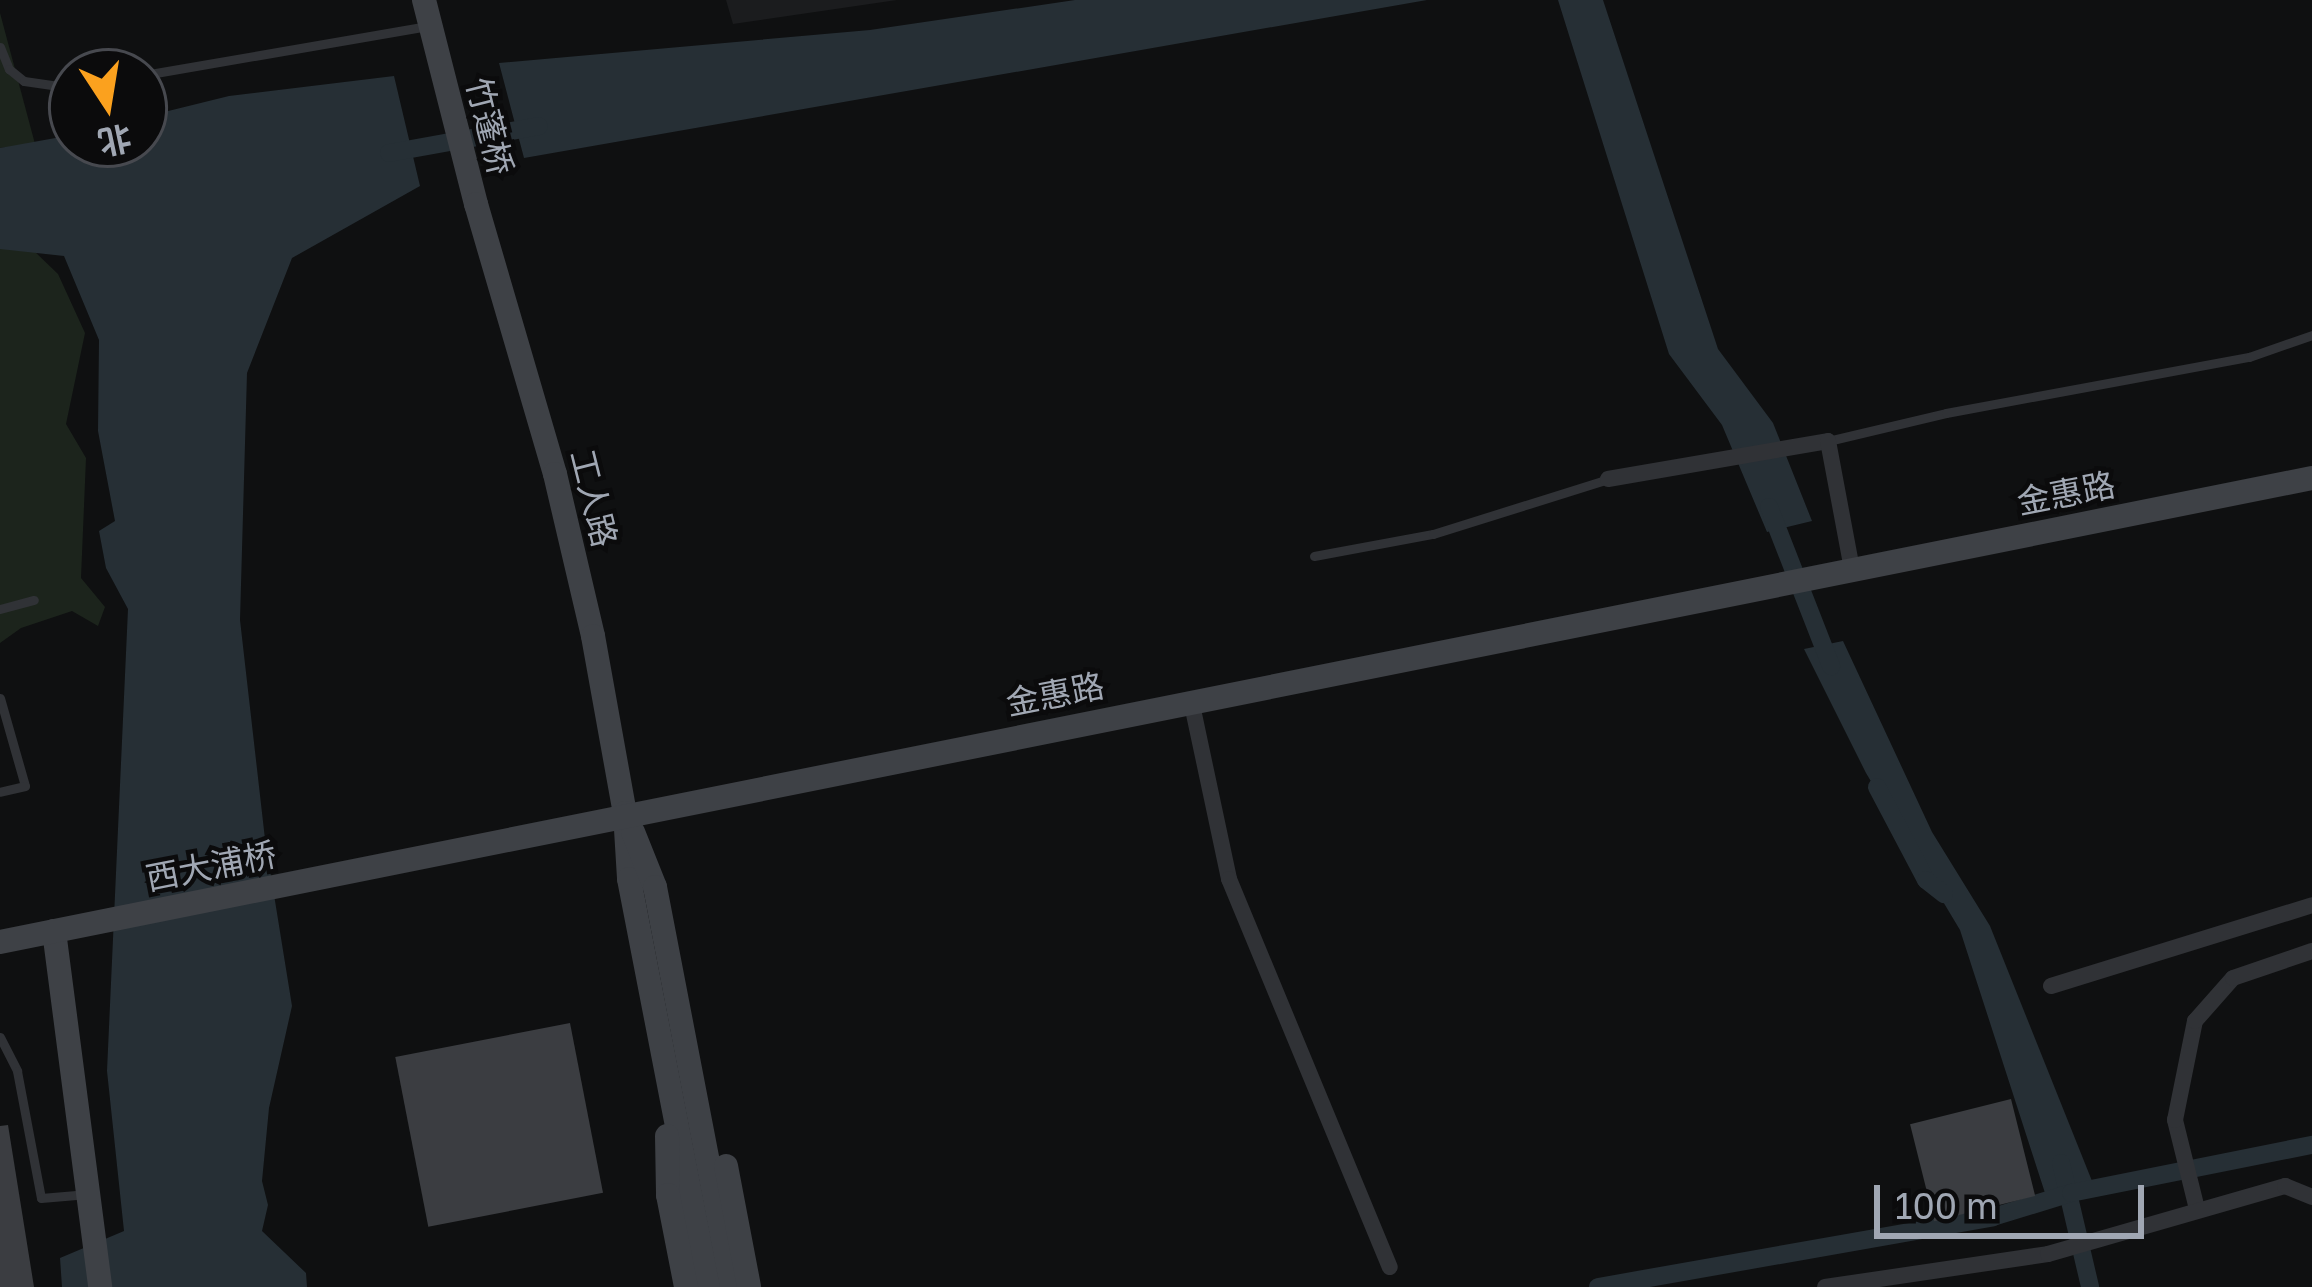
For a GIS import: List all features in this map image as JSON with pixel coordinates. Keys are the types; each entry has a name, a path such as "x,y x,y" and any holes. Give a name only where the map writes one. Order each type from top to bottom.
{"main road":[{"path":"424,0 430,26"},
{"name":"竹蓬桥","path":"430,26 476,204"},
{"name":"工人路","path":"476,204 555,474 593,636 625,813 629,879 677,1066 703,1200"},
{"name":"金惠路","path":"380,865 2312,478"},
{"name":"西大浦桥","path":"54,931 380,865"},
{"path":"0,942 54,931 100,1287"},
{"path":"677,1066 668,1195 686,1287"},
{"path":"677,1066 722,1149 749,1287"},
{"path":"703,1200 708,1287"},
{"path":"703,1200 732,1287"}],"street":[{"path":"1608,479 1828,441 1842,571"},
{"path":"1191,700 1229,879 1390,1267"},
{"path":"2051,986 2312,905"},
{"path":"2198,1210 2175,1120 2195,1021 2234,979 2312,951"},
{"path":"1825,1287 2048,1254 2128,1235 2285,1186 2312,1197"}],"lane":[{"path":"168,71 430,26"},
{"path":"0,47 9,69 24,81 48,84"},
{"path":"1828,441 1946,413 2248,357 2312,335"},
{"path":"1314,556 1432,534 1608,479"},
{"path":"0,609 34,600"},
{"path":"0,698 25,786 0,792"},
{"path":"0,745 12,742"},
{"path":"0,1037 17,1071 41,1198 88,1194"}],"shaded area":[{"path":"726,0 897,0 733,24"},
{"path":"1075,0 1427,0 524,158 499,63 870,30"},
{"path":"1558,0 1603,0 1718,349 1773,423 1812,521 1767,532 1722,425 1669,354"},
{"path":"0,13 35,144 0,148"},
{"path":"394,76 420,186 292,258 247,373 240,620 265,839 292,1006 269,1108 262,1181 268,1205 262,1231 306,1273 307,1287 62,1287 60,1258 124,1231 107,1071 128,609 106,568 99,531 115,521 98,431 99,340 64,256 0,249 0,148 48,139 48,168 168,168 168,111 229,96"},
{"path":"0,249 32,249 58,274 85,333 66,424 86,458 81,578 105,607 98,626 72,611 21,628 0,643"},
{"path":"1843,641 1932,832 1990,926 2092,1181 2045,1193 1960,930 1866,773 1804,649"}],"building":[{"path":"570,1023 603,1193 428,1227 395,1057"},
{"path":"2011,1099 2035,1196 1934,1221 1910,1124"},
{"path":"8,1125 34,1287 0,1287 0,1126"}],"waterway":[{"path":"389,153 539,126"},
{"path":"1769,507 1831,666"},
{"path":"1877,787 1926,880 1944,894"},
{"path":"1598,1287 1993,1217 2071,1193 2312,1145"},
{"path":"2061,1163 2090,1287"}]}
